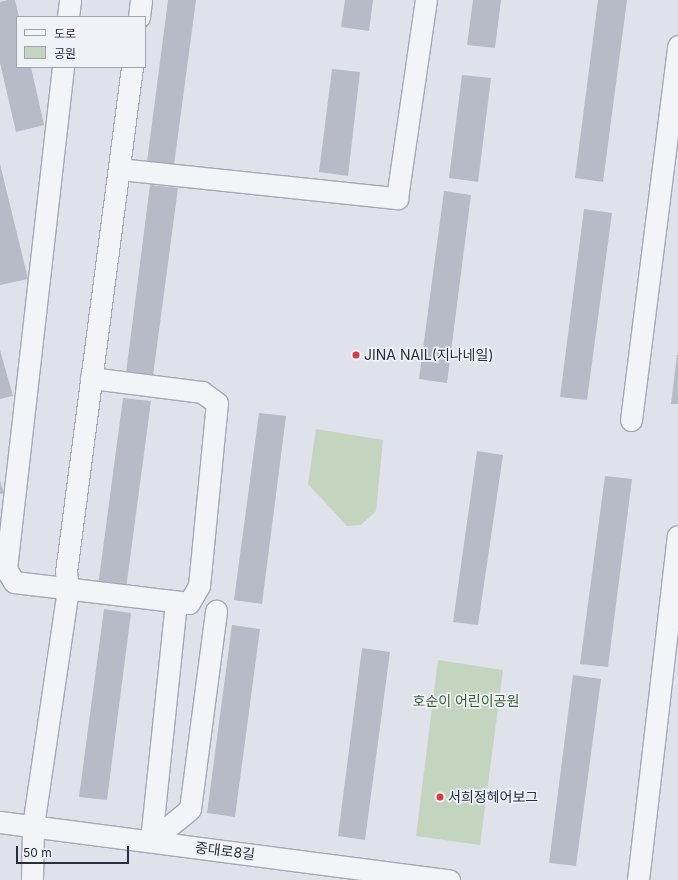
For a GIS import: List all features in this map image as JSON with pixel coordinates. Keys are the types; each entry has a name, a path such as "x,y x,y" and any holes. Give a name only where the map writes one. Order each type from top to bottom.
{"street":[{"path":"68,16 70,0"},
{"path":"139,16 141,0"},
{"path":"119,169 397,198 426,0"},
{"path":"631,420 678,46"},
{"path":"63,68 6,569 14,582 189,603 199,586 217,403 202,392 91,378"},
{"path":"32,880 33,826 68,588 66,572 132,68"},
{"path":"638,880 678,536"},
{"path":"151,841 176,602"},
{"path":"151,841 190,809 216,611"},
{"name":"중대로8길","path":"0,822 449,880"}],"green space":[{"path":"316,429 383,440 376,511 361,525 347,526 308,484"},
{"name":"호순이 어린이공원","path":"438,660 503,670 480,845 416,836"}],"building":[{"path":"15,0 19,16 16,16 16,68 31,68 44,125 16,132 0,63 0,2"},
{"path":"168,0 196,0 174,165 147,162"},
{"path":"345,0 373,0 369,31 341,27"},
{"path":"473,0 501,0 495,48 467,45"},
{"path":"598,0 627,0 603,182 575,178"},
{"path":"332,69 360,72 348,176 319,172"},
{"path":"462,75 491,78 478,182 449,178"},
{"path":"0,164 28,279 0,285"},
{"path":"150,185 178,188 153,376 126,373"},
{"path":"444,191 471,195 447,383 419,379"},
{"path":"584,209 612,213 587,400 560,397"},
{"path":"0,350 13,396 0,399"},
{"path":"677,355 678,404 671,404"},
{"path":"123,398 151,401 126,589 98,586"},
{"path":"259,413 286,416 262,604 234,600"},
{"path":"477,451 503,455 478,625 453,622"},
{"path":"605,476 632,479 608,667 580,664"},
{"path":"0,481 4,493 0,494"},
{"path":"104,609 131,613 107,800 79,797"},
{"path":"232,625 260,629 235,817 207,813"},
{"path":"362,648 390,652 365,840 338,836"},
{"path":"573,675 601,679 576,866 549,863"}],"place":[{"name":"JINA NAIL(지나네일)","path":"356,355"},
{"name":"서희정헤어보그","path":"440,797"}]}
